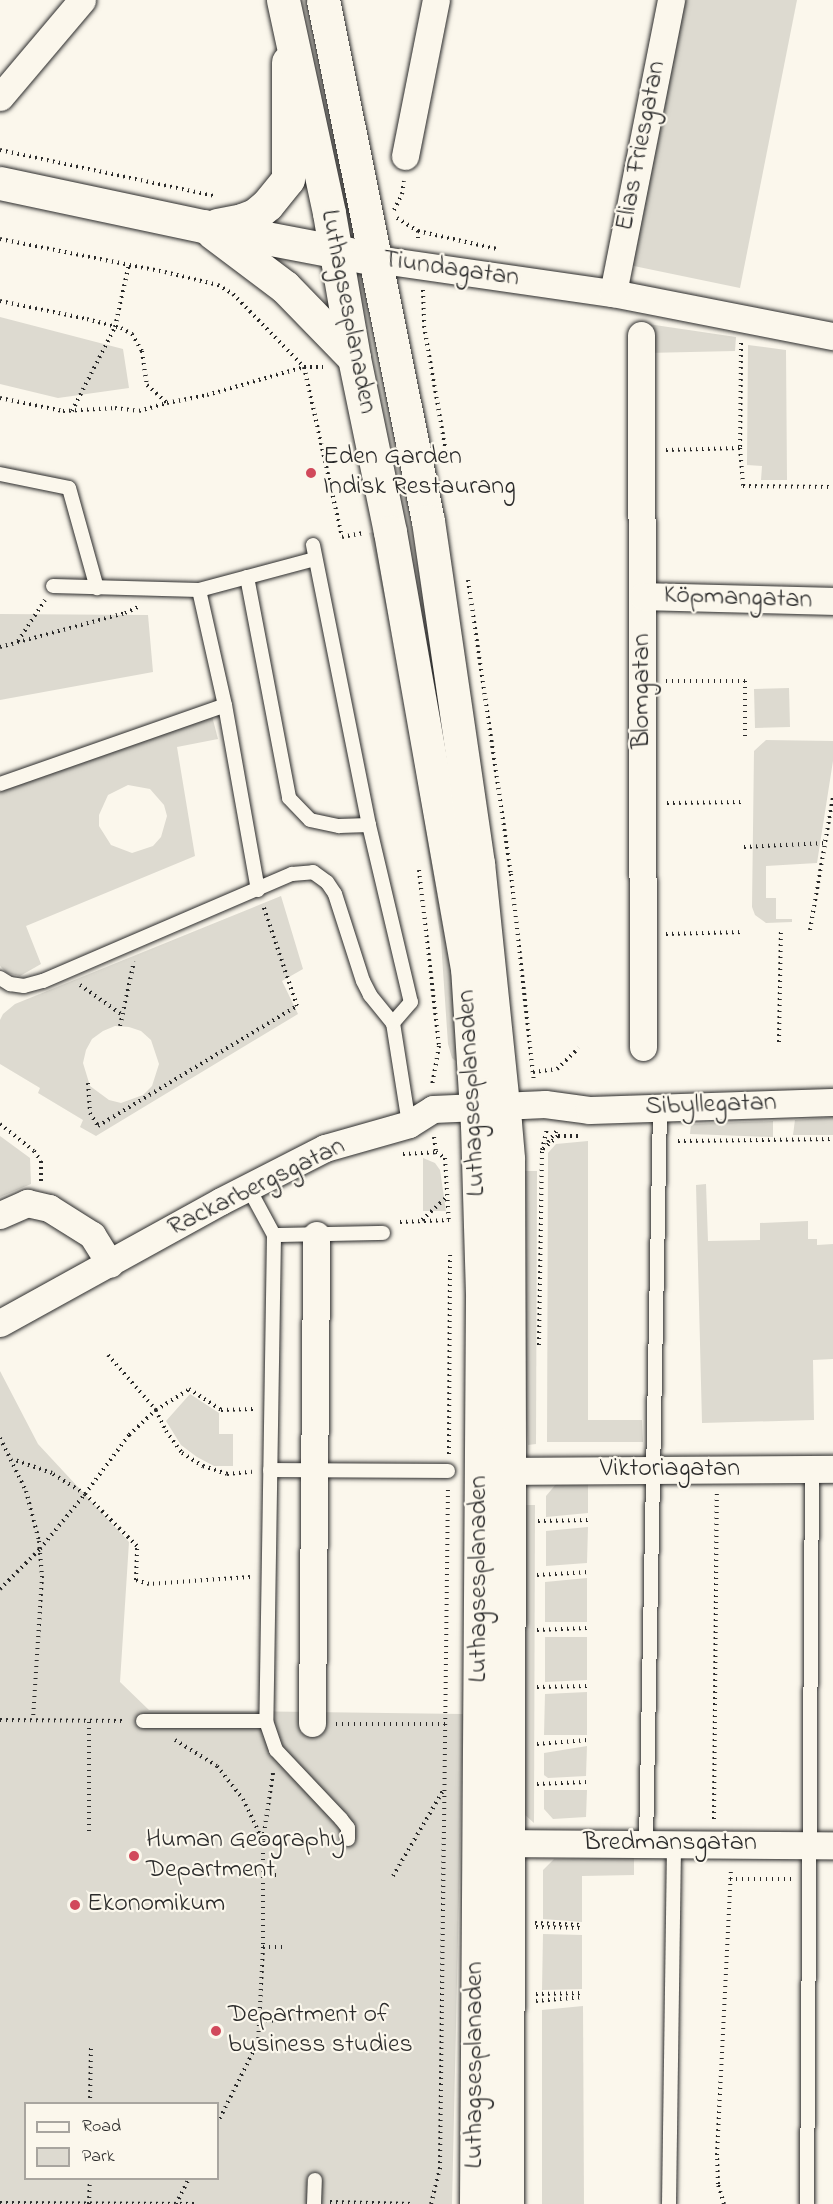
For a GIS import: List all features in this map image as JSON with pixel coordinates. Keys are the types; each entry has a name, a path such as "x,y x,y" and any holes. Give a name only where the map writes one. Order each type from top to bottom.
{"main road":[{"name":"Luthagsesplanaden","path":"323,0 430,532 478,864 490,1115 482,1310 476,2204"},
{"name":"Luthagsesplanaden","path":"285,10 336,251 336,361 390,532 467,967 490,1115 508,1171 507,2204"},
{"path":"203,226 229,224 255,215 267,205 288,179 290,138 285,10"},
{"name":"Tiundagatan","path":"0,183 203,226 376,259"},
{"path":"203,226 285,287 336,361"}],"street":[{"path":"0,97 82,0"},
{"path":"405,156 436,0"},
{"name":"Elias Friesgatan","path":"613,293 671,0"},
{"name":"Tiundagatan","path":"376,259 613,293 833,336"},
{"name":"Blomgatan","path":"641,335 643,1047"},
{"name":"Köpmangatan","path":"643,596 833,602"},
{"name":"Sibyllegatan","path":"490,1115 586,1123 660,1121 833,1102"},
{"name":"Rackarbergsgatan","path":"0,1323 248,1187 325,1148 409,1124 432,1109 490,1115"},
{"path":"0,1215 27,1203 49,1208 92,1235 110,1264"},
{"path":"312,1723 316,1235"},
{"name":"Viktoriagatan","path":"508,1471 823,1469"},
{"name":"Bredmansgatan","path":"506,1843 812,1845"}],"lane":[{"path":"0,474 69,488 98,588"},
{"path":"53,586 199,590 247,577 314,552 369,825 411,1002 393,1023"},
{"path":"247,577 290,798 310,820 339,826 369,825"},
{"path":"199,590 225,705 258,890"},
{"path":"0,784 225,705"},
{"path":"0,978 10,984 24,986 43,981 292,874 313,872 327,882 335,894 363,981 370,995 383,1007 393,1023 409,1124"},
{"path":"646,1844 660,1121"},
{"path":"248,1187 274,1235 266,1721 276,1750 341,1819 348,1828 348,1839"},
{"path":"274,1235 383,1233"},
{"path":"807,2204 812,1845 823,1469"},
{"path":"270,1470 448,1471"},
{"path":"143,1721 266,1721"},
{"path":"669,2204 674,1844"},
{"path":"314,2204 315,2180"}],"path":[{"path":"0,150 218,197"},
{"path":"393,212 402,194 405,156"},
{"path":"0,239 129,264 218,285 243,303 304,367 342,537 363,533"},
{"path":"72,411 115,327 129,264"},
{"path":"0,301 115,327 132,334 142,351 147,385 167,403"},
{"path":"741,340 740,448 743,486 833,486"},
{"path":"0,398 45,408 72,411 115,408 139,411 250,384 304,367 336,361"},
{"path":"642,451 740,448"},
{"path":"362,522 365,544"},
{"path":"17,642 53,586"},
{"path":"0,646 125,613 176,591"},
{"path":"643,681 745,681 745,739"},
{"path":"810,930 833,797"},
{"path":"643,803 744,802"},
{"path":"744,848 825,843"},
{"path":"418,864 439,1046 432,1090"},
{"path":"88,1083 90,1113 99,1126 297,1006 258,890"},
{"path":"779,1042 781,931"},
{"path":"644,935 743,932"},
{"path":"120,1026 135,957 132,942"},
{"path":"72,968 81,988 121,1014"},
{"path":"533,1072 557,1069 579,1048"},
{"path":"660,1121 682,1142 833,1139"},
{"path":"542,1150 558,1136 586,1123"},
{"path":"0,1124 34,1151 41,1161 40,1187"},
{"path":"434,1136 436,1152 445,1158 450,1231"},
{"path":"422,1220 448,1196"},
{"path":"400,1222 449,1220"},
{"path":"431,2204 440,2169 450,1253"},
{"path":"108,1355 156,1410 166,1431 182,1452 203,1466 227,1474 270,1470"},
{"path":"0,1589 40,1550 129,1435 156,1410 189,1389 221,1410 271,1408"},
{"path":"0,1438 11,1458 34,1515 40,1550 42,1576 33,1720"},
{"path":"11,1458 52,1473 85,1494 136,1546 136,1580 150,1584 269,1576"},
{"path":"718,1469 723,1844 730,1879 717,2155 718,2184 724,2204"},
{"path":"538,1521 588,1520"},
{"path":"537,1575 588,1572"},
{"path":"537,1630 587,1628"},
{"path":"537,1687 587,1686"},
{"path":"0,1720 143,1721 217,1766 243,1798 263,1840 260,2020 258,2042 219,2120"},
{"path":"88,1831 89,1720"},
{"path":"312,1723 446,1724"},
{"path":"537,1744 587,1740"},
{"path":"537,1784 586,1782"},
{"path":"393,1876 445,1785"},
{"path":"730,1879 795,1879 812,1845"},
{"path":"262,1875 277,1875"},
{"path":"536,1925 582,1927"},
{"path":"263,1947 282,1947"},
{"path":"535,1994 583,1995 535,2001"},
{"path":"260,2020 282,2020"},
{"path":"90,2102 91,2045"},
{"path":"89,2204 90,2180"},
{"path":"176,2204 188,2180"},
{"path":"320,2204 369,2201 414,2204"},
{"path":"0,2203 198,2204"}],"green space":[{"path":"682,0 797,0 740,288 629,265"},
{"path":"0,317 123,349 129,388 58,398 0,384"},
{"path":"648,324 736,337 735,351 646,353"},
{"path":"748,345 786,350 787,480 761,480 762,466 747,465"},
{"path":"381,530 449,933 457,1062 452,1058 448,1044 441,941 417,775 395,648 369,533"},
{"path":"0,614 148,615 153,672 0,700"},
{"path":"789,688 790,727 755,728 754,689"},
{"path":"212,716 218,739 177,747 195,856 26,926 41,964 20,976 7,973 0,966 0,787","holes":["128,785 150,789 164,805 167,816 161,837 153,846 132,853 111,845 99,826 99,815 108,795"]},
{"path":"766,740 833,741 833,761 817,863 766,866 766,898 776,898 776,919 792,919 792,922 766,923 755,915 752,907 754,751"},
{"path":"281,896 303,969 282,981 298,1014 96,1136 80,1127 83,1120 38,1093 40,1088 0,1064 0,1020 3,1014 15,1004","holes":["115,1026 141,1031 151,1040 159,1064 152,1086 143,1095 121,1103 109,1100 90,1086 83,1063 92,1039"]},
{"path":"833,1117 833,1135 793,1135 795,1120"},
{"path":"773,1121 773,1137 690,1134 691,1124"},
{"path":"0,1136 30,1158 31,1184 0,1197"},
{"path":"588,1141 588,1420 642,1420 643,1442 547,1442 548,1153 556,1144"},
{"path":"423,1158 435,1163 440,1170 446,1211 423,1211"},
{"path":"524,1171 537,1171 536,1444 528,1445 526,1413"},
{"path":"706,1184 708,1241 760,1240 760,1223 808,1221 808,1239 817,1239 817,1245 833,1244 833,1359 813,1360 814,1420 702,1423 696,1185"},
{"path":"0,1371 38,1444 129,1542 120,1682 149,1710 463,1714 452,2204 0,2204"},
{"path":"190,1394 219,1413 219,1434 233,1434 233,1466 214,1466 197,1457 181,1445 166,1421"},
{"path":"588,1481 588,1513 546,1517 546,1496 557,1483"},
{"path":"526,1505 535,1505 534,1823 525,1815"},
{"path":"588,1527 587,1563 546,1566 546,1531"},
{"path":"587,1578 587,1622 545,1622 545,1582"},
{"path":"545,1637 587,1637 587,1680 545,1682"},
{"path":"587,1692 587,1735 544,1735 545,1694"},
{"path":"587,1746 586,1776 548,1778 544,1775 544,1753"},
{"path":"544,1790 587,1790 586,1817 553,1819 544,1809"},
{"path":"634,1858 634,1875 582,1876 582,1922 543,1919 543,1870 554,1859"},
{"path":"543,1934 582,1935 582,1989 542,1990"},
{"path":"583,2006 584,2204 542,2204 542,2010"}],"place":[{"name":"Eden Garden Indisk Restaurang","path":"311,473"},
{"name":"Human Geography Department","path":"134,1856"},
{"name":"Ekonomikum","path":"75,1905"},
{"name":"Department of business studies","path":"216,2031"}]}
